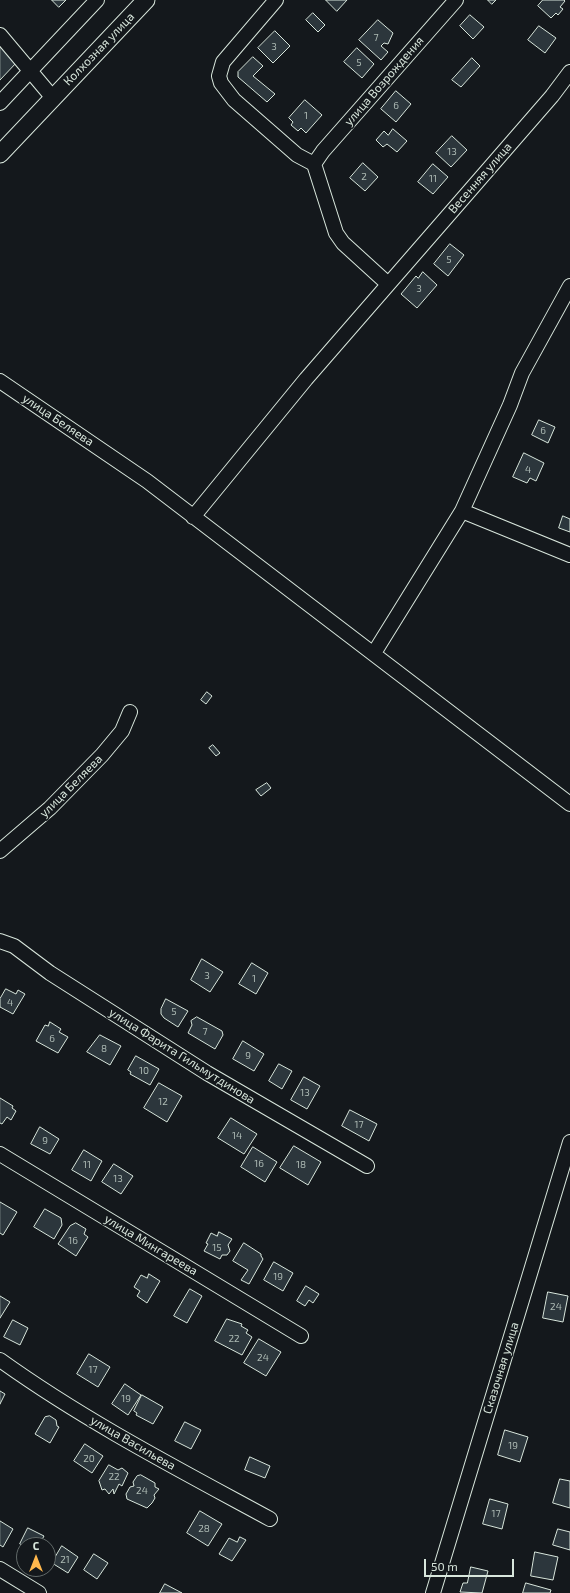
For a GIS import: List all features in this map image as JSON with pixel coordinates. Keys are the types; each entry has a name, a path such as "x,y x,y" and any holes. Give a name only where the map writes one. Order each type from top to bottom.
{"main road":[{"name":"Колхозная улица","path":"0,154 146,0"}],"street":[{"path":"0,103 97,0"},
{"path":"276,0 223,62 219,76 224,88 234,100 297,155 314,164 336,233 343,243 388,284"},
{"name":"улица Возрождения","path":"314,164 323,151 456,0"},
{"path":"0,35 53,98"},
{"name":"Весенняя улица","path":"194,517 306,379 552,96 570,72"},
{"path":"374,653 462,511 510,405 522,374 570,286"},
{"name":"улица Беляева","path":"0,381 117,460 194,517 570,804"},
{"path":"462,511 570,555"},
{"name":"улица Беляева","path":"0,851 50,808 102,755 122,731 130,712"},
{"name":"улица Фарита Гильмутдинова","path":"0,941 14,946 50,974 207,1073 367,1166"},
{"name":"Сказочная улица","path":"433,1593 568,1153"},
{"name":"улица Мингареева","path":"0,1154 301,1336"},
{"name":"улица Васильева","path":"0,1360 33,1383 131,1444 270,1519"},
{"path":"0,1569 40,1593"}],"building":[{"path":"52,0 66,0 59,7"},
{"path":"326,0 347,0 337,11"},
{"path":"488,0 496,0 492,4"},
{"path":"543,0 565,1 560,7 563,9 558,15 556,13 551,18 538,6"},
{"path":"313,13 325,25 318,32 306,20"},
{"path":"470,15 484,27 473,39 460,26"},
{"path":"378,20 393,33 388,44 384,43 381,46 388,52 381,60 359,40"},
{"path":"539,26 556,38 545,53 528,40"},
{"path":"275,31 290,46 273,63 258,48"},
{"path":"0,47 17,62 0,80"},
{"path":"357,48 374,64 362,78 344,62"},
{"path":"253,57 263,66 253,76 275,94 267,102 238,77 238,72"},
{"path":"472,58 480,66 461,87 452,80"},
{"path":"396,91 411,104 396,122 381,109"},
{"path":"305,100 322,115 306,133 301,128 298,131 291,125 293,122 289,118"},
{"path":"393,129 407,141 397,152 387,144 383,147 376,140 384,131 388,135"},
{"path":"452,136 467,150 451,167 436,153"},
{"path":"363,163 378,177 365,191 350,178"},
{"path":"433,164 448,177 433,194 418,182"},
{"path":"450,244 464,255 448,276 434,264"},
{"path":"423,272 437,285 417,308 401,294 416,276 418,278"},
{"path":"539,420 555,427 548,443 532,435"},
{"path":"524,453 544,463 536,481 530,478 527,483 513,477"},
{"path":"563,516 570,519 570,532 559,528"},
{"path":"207,692 212,696 206,704 201,700"},
{"path":"213,745 220,753 216,756 209,748"},
{"path":"267,783 271,788 261,796 256,790"},
{"path":"202,959 223,972 210,992 191,980"},
{"path":"252,963 268,973 256,994 239,984"},
{"path":"6,989 16,994 18,990 25,994 13,1014 0,1007 0,999"},
{"path":"166,999 188,1011 178,1027 164,1018 161,1014 161,1009"},
{"path":"197,1017 222,1031 223,1035 215,1049 188,1033 192,1025 191,1021"},
{"path":"50,1022 61,1029 59,1032 68,1037 58,1053 36,1041 45,1025 48,1026"},
{"path":"100,1035 121,1046 110,1065 87,1052"},
{"path":"243,1041 264,1054 254,1071 233,1059"},
{"path":"136,1056 159,1069 150,1085 130,1074 131,1072 128,1070"},
{"path":"279,1064 292,1071 282,1089 269,1081"},
{"path":"304,1077 320,1086 307,1109 291,1100"},
{"path":"159,1083 182,1096 167,1122 144,1108"},
{"path":"0,1098 13,1106 12,1108 16,1111 11,1120 7,1117 2,1124 0,1123"},
{"path":"350,1110 377,1124 369,1141 342,1126"},
{"path":"231,1118 257,1134 244,1154 218,1138"},
{"path":"40,1127 59,1139 50,1154 31,1144"},
{"path":"294,1146 321,1162 308,1185 280,1168"},
{"path":"253,1147 277,1162 265,1182 241,1167"},
{"path":"84,1150 102,1161 91,1181 72,1170"},
{"path":"114,1164 133,1176 121,1194 102,1182"},
{"path":"0,1202 17,1212 3,1235 0,1233"},
{"path":"45,1209 61,1218 62,1225 54,1239 34,1227"},
{"path":"76,1223 86,1229 84,1234 88,1237 76,1256 58,1244 70,1226"},
{"path":"219,1232 232,1239 228,1245 230,1251 227,1255 222,1255 220,1259 204,1251 211,1233 217,1236"},
{"path":"244,1243 261,1254 263,1259 249,1284 241,1280 248,1270 233,1261"},
{"path":"274,1262 293,1273 283,1291 264,1280"},
{"path":"149,1274 160,1281 147,1303 137,1296 140,1291 134,1287 141,1275 147,1278"},
{"path":"306,1286 319,1294 313,1303 309,1300 305,1306 297,1301"},
{"path":"190,1289 202,1296 187,1323 174,1316"},
{"path":"548,1292 568,1296 563,1322 543,1318"},
{"path":"0,1296 10,1302 0,1318"},
{"path":"227,1319 242,1324 241,1326 248,1330 246,1333 252,1337 242,1355 215,1341"},
{"path":"13,1320 28,1328 20,1345 4,1337"},
{"path":"259,1339 281,1352 266,1376 244,1363"},
{"path":"89,1354 110,1367 98,1387 77,1374"},
{"path":"125,1384 141,1395 128,1415 112,1404"},
{"path":"0,1391 5,1394 0,1404"},
{"path":"142,1395 163,1407 153,1424 136,1415 137,1413 134,1411"},
{"path":"50,1416 56,1420 57,1426 59,1427 50,1443 35,1434 45,1417"},
{"path":"185,1422 201,1430 191,1449 175,1441"},
{"path":"505,1430 528,1437 520,1462 498,1455"},
{"path":"85,1444 103,1456 92,1473 74,1461"},
{"path":"250,1457 270,1466 265,1478 245,1470"},
{"path":"109,1465 118,1470 122,1468 128,1473 122,1486 119,1484 114,1494 113,1489 109,1494 105,1489 102,1490 99,1481"},
{"path":"141,1475 155,1483 155,1487 159,1489 154,1495 155,1498 152,1503 147,1508 127,1499 126,1494 130,1487 134,1486 133,1482 137,1476"},
{"path":"560,1479 570,1481 570,1508 553,1503"},
{"path":"490,1499 508,1504 502,1529 483,1524"},
{"path":"200,1511 222,1524 208,1546 187,1533"},
{"path":"0,1521 13,1529 3,1547 0,1545"},
{"path":"28,1528 44,1536 43,1537 24,1537"},
{"path":"558,1529 570,1532 570,1550 553,1545"},
{"path":"240,1537 246,1540 232,1561 219,1554 229,1538 237,1542"},
{"path":"62,1546 78,1557 68,1573 56,1566 56,1556"},
{"path":"535,1552 558,1557 553,1580 531,1576"},
{"path":"94,1554 108,1563 97,1579 84,1570"},
{"path":"471,1567 488,1571 482,1593 460,1592 463,1583 467,1583"},
{"path":"526,1583 551,1590 550,1593 523,1593"},
{"path":"165,1584 182,1593 160,1593"}]}
